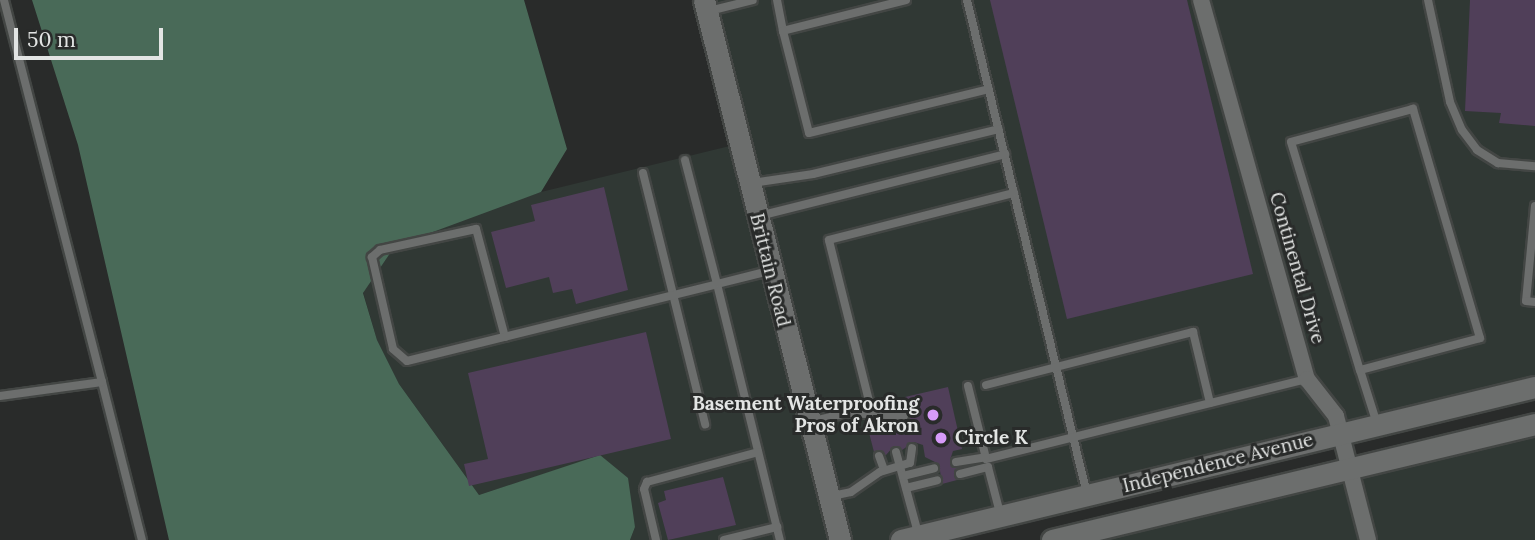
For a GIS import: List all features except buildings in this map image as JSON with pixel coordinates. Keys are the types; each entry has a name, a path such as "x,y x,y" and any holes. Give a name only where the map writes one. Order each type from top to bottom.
{"street":[{"name":"Continental Drive","path":"1200,0 1307,379 1336,416 1368,540"},
{"name":"Brittain Road","path":"705,6 769,271 840,540"},
{"name":"Independence Avenue","path":"910,538 1535,387"},
{"name":"Independence Avenue","path":"1052,540 1535,424"}],"lane":[{"path":"4,0 142,540"},
{"path":"705,6 753,0"},
{"path":"776,0 809,133 989,89"},
{"path":"783,31 905,0"},
{"path":"967,0 1088,495"},
{"path":"1428,0 1450,102 1462,130 1477,150 1498,163 1535,166"},
{"path":"1360,370 1480,338 1413,109 1291,142 1360,370 1377,424"},
{"path":"748,184 813,174 999,129"},
{"path":"756,217 1005,154"},
{"path":"685,160 780,540"},
{"path":"643,173 705,424"},
{"path":"871,424 829,240 1014,193"},
{"path":"1535,206 1526,301 1535,302"},
{"path":"505,337 476,229 380,250 372,257 399,358 407,361 505,337 769,271"},
{"path":"986,385 1193,332 1210,403"},
{"path":"956,462 986,460 1307,379"},
{"path":"0,396 102,382"},
{"path":"968,386 1000,516"},
{"path":"809,422 846,413 904,416"},
{"path":"829,497 851,492 884,471 914,460 912,448"},
{"path":"656,540 644,489 648,482 758,452"},
{"path":"896,452 906,488 910,538"},
{"path":"880,456 884,471"},
{"path":"960,474 986,460"},
{"path":"903,476 934,468"},
{"path":"906,488 937,480"},
{"path":"724,540 777,527"}],"shaded area":[{"path":"703,0 1535,0 1535,387 901,540 630,540 635,527 600,456 479,495 399,384 377,340 363,292 395,246 442,225 541,192 738,144"},
{"path":"1535,424 1535,540 1052,540"}],"green space":[{"path":"32,0 524,0 567,149 541,192 395,246 363,293 377,340 399,384 479,495 600,455 628,478 635,527 630,540 169,540 78,145"}],"place":[{"name":"Basement Waterproofing Pros of Akron","path":"933,415"},
{"name":"Circle K","path":"941,438"}]}
